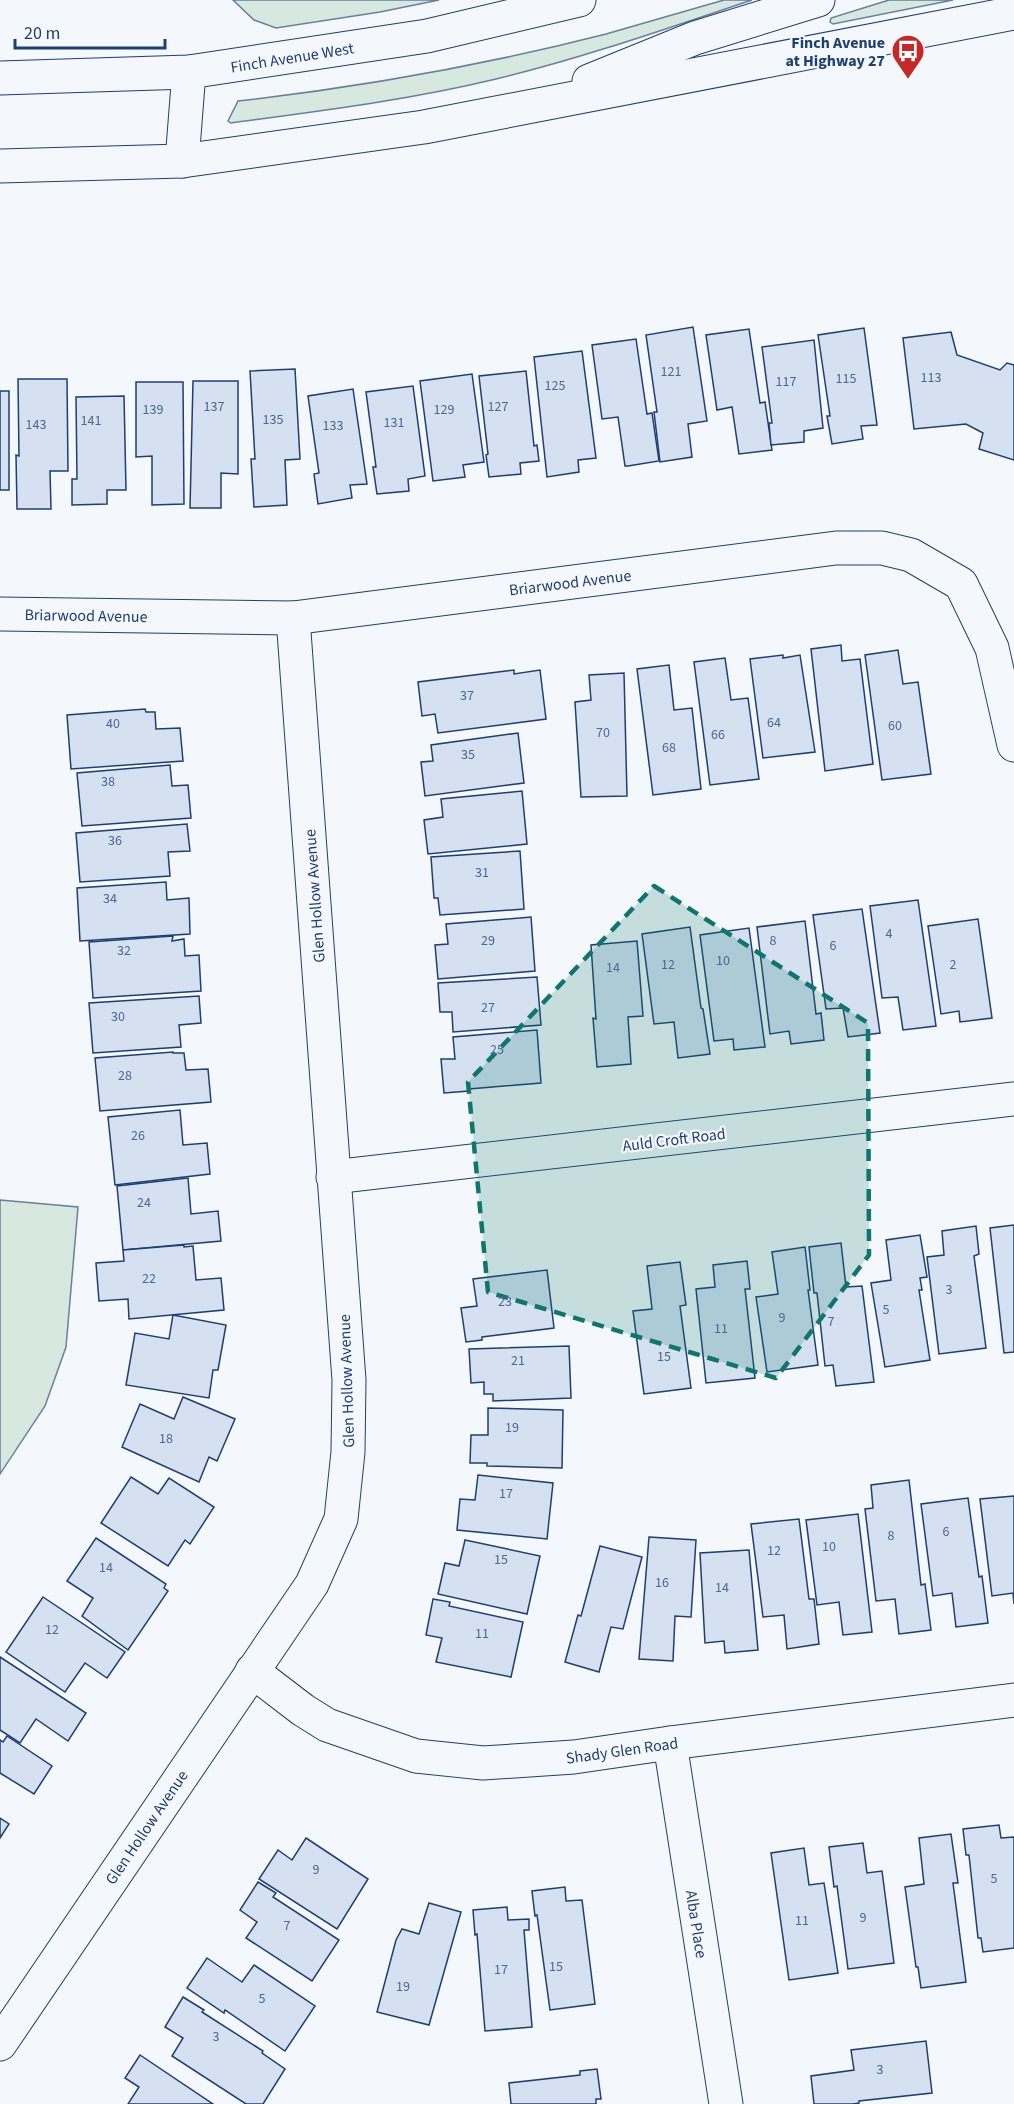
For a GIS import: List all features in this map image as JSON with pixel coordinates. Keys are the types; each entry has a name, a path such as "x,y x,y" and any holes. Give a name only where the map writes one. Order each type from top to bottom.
{"street":[{"name":"Finch Avenue West","path":"0,78 189,72 427,36 579,0"},
{"path":"520,108 696,38 818,0"},
{"path":"0,166 182,160 424,127 1014,13"},
{"path":"182,160 189,72"},
{"name":"Briarwood Avenue","path":"0,614 293,618 836,548 882,548 911,555 961,584 992,648 1014,745"},
{"name":"Glen Hollow Avenue","path":"0,2044 312,1584 341,1519 348,1452 349,1380 293,618"},
{"name":"Auld Croft Road","path":"333,1177 1014,1099"},
{"name":"Shady Glen Road","path":"252,1671 303,1710 327,1725 416,1756 483,1763 574,1757 1014,1701"},
{"name":"Alba Place","path":"670,1743 726,2104"}],"highlighted area":[{"path":"654,886 868,1023 869,1255 776,1378 488,1292 468,1082"}],"shaded area":[{"path":"233,0 439,0 380,12 276,28 254,20"},
{"path":"724,0 752,0 593,52 496,79 364,104 231,123 228,121 238,101 377,82 469,65 606,34"},
{"path":"889,0 953,0 833,24 830,22 831,18"},
{"path":"0,1200 78,1207 66,1347 45,1406 0,1474"}],"building":[{"path":"693,327 707,421 688,424 692,457 660,462 654,412 657,412 646,335"},
{"path":"864,328 877,425 861,426 863,439 832,444 818,335"},
{"path":"749,329 760,403 765,402 772,450 739,454 732,407 717,410 706,335"},
{"path":"951,332 957,355 1000,370 1007,363 1014,365 1014,460 979,449 983,433 966,424 914,429 903,338"},
{"path":"636,339 647,414 652,413 659,461 625,466 618,417 602,419 592,345"},
{"path":"814,340 823,428 804,431 804,442 771,445 769,423 772,423 762,347"},
{"path":"582,351 596,458 578,460 579,472 547,477 534,357"},
{"path":"295,369 300,459 285,460 287,505 254,507 251,459 255,459 250,371"},
{"path":"526,371 534,446 537,445 539,461 520,463 521,474 489,477 479,376"},
{"path":"472,374 484,462 463,465 465,477 433,481 420,381"},
{"path":"18,379 67,379 68,471 50,471 51,509 17,509"},
{"path":"193,381 238,381 238,474 221,473 221,508 190,508"},
{"path":"136,382 183,382 184,504 152,505 152,456 136,457"},
{"path":"413,386 425,476 408,479 409,491 377,494 373,467 376,467 366,392"},
{"path":"353,389 367,484 350,485 352,498 318,504 314,474 319,473 308,396"},
{"path":"0,391 9,391 9,490 0,490"},
{"path":"124,396 126,490 107,490 107,504 72,505 72,479 77,479 76,397"},
{"path":"841,645 842,661 860,659 873,764 825,771 811,649"},
{"path":"898,650 903,684 918,682 931,774 882,780 865,655"},
{"path":"783,655 783,658 800,655 815,752 763,758 750,659"},
{"path":"725,658 731,700 748,698 759,779 710,785 694,662"},
{"path":"669,665 674,710 692,708 701,789 653,795 637,669"},
{"path":"514,670 514,674 540,670 546,719 438,733 435,714 422,716 418,682"},
{"path":"624,673 627,796 581,797 575,702 591,700 589,675"},
{"path":"145,709 146,712 155,712 156,729 180,728 183,761 71,769 67,715"},
{"path":"518,733 524,783 425,796 421,762 433,761 431,745"},
{"path":"170,765 172,786 188,785 191,818 82,826 77,773"},
{"path":"522,791 527,844 428,854 424,820 443,817 441,799"},
{"path":"187,824 190,851 168,852 170,876 80,882 76,833"},
{"path":"520,851 524,909 440,915 438,898 434,898 431,857"},
{"path":"166,882 167,900 189,898 190,934 80,941 77,888"},
{"path":"918,900 936,1026 903,1030 898,997 882,998 870,906"},
{"path":"862,909 880,1033 848,1037 843,1008 826,1009 813,915"},
{"path":"531,917 535,971 438,979 435,945 448,944 446,924"},
{"path":"978,919 992,1018 960,1022 959,1011 941,1014 928,926"},
{"path":"805,921 816,1014 821,1013 824,1040 791,1044 789,1031 770,1034 757,927"},
{"path":"690,927 710,1054 678,1058 674,1022 654,1024 642,934"},
{"path":"749,928 765,1047 734,1050 733,1039 714,1041 700,935"},
{"path":"173,936 172,941 184,939 185,956 199,955 201,991 93,998 89,942"},
{"path":"637,941 643,1016 628,1017 631,1064 597,1067 591,945"},
{"path":"537,977 541,1025 453,1032 452,1012 440,1012 438,983"},
{"path":"199,996 201,1023 179,1025 181,1047 93,1053 89,1003"},
{"path":"537,1030 541,1083 444,1093 441,1059 455,1059 453,1037"},
{"path":"184,1053 186,1070 208,1069 211,1102 100,1111 95,1058"},
{"path":"180,1110 183,1145 207,1143 210,1174 115,1185 108,1117"},
{"path":"188,1178 191,1214 218,1211 221,1241 123,1250 117,1186"},
{"path":"1014,1225 1014,1352 1004,1353 990,1228"},
{"path":"976,1226 979,1254 974,1256 986,1348 939,1354 927,1257 944,1255 942,1231"},
{"path":"920,1235 927,1277 920,1278 922,1290 919,1290 930,1360 885,1367 871,1283 891,1280 886,1240"},
{"path":"841,1243 846,1287 862,1286 874,1382 836,1386 833,1365 825,1366 809,1247"},
{"path":"184,1245 184,1247 193,1246 196,1280 221,1278 224,1310 129,1319 128,1299 99,1301 96,1263 124,1261 123,1250"},
{"path":"805,1247 818,1365 767,1372 756,1297 778,1294 772,1252"},
{"path":"747,1261 750,1289 745,1289 755,1378 706,1383 696,1289 715,1287 713,1265"},
{"path":"680,1262 686,1305 680,1306 691,1388 644,1394 633,1311 652,1309 647,1266"},
{"path":"547,1270 554,1328 482,1337 482,1340 466,1342 461,1308 477,1306 473,1279"},
{"path":"173,1315 226,1325 218,1370 213,1370 209,1398 126,1385 135,1333 169,1339"},
{"path":"569,1346 571,1398 493,1401 493,1394 484,1394 484,1382 471,1383 469,1349"},
{"path":"183,1397 235,1419 217,1461 209,1457 199,1482 122,1447 140,1404 174,1419"},
{"path":"488,1408 563,1410 562,1468 487,1466 487,1463 470,1463 471,1435 488,1435"},
{"path":"478,1475 553,1483 547,1539 457,1530 460,1499 475,1500"},
{"path":"131,1477 158,1494 169,1478 214,1507 190,1544 185,1540 168,1566 101,1523"},
{"path":"909,1480 921,1585 925,1584 931,1630 899,1634 895,1599 876,1601 865,1509 873,1508 871,1485"},
{"path":"1014,1496 1014,1604 1013,1593 992,1596 980,1499"},
{"path":"968,1498 988,1623 956,1627 952,1593 933,1596 921,1504"},
{"path":"858,1514 872,1632 843,1635 839,1602 817,1605 806,1520"},
{"path":"799,1519 809,1599 814,1599 819,1644 787,1649 784,1615 763,1617 751,1524"},
{"path":"649,1537 696,1540 691,1617 675,1616 673,1661 639,1659"},
{"path":"96,1538 166,1584 164,1588 168,1591 128,1650 82,1616 93,1598 67,1581"},
{"path":"465,1540 540,1556 527,1614 438,1594 445,1563 459,1566"},
{"path":"600,1546 642,1557 623,1629 611,1627 599,1672 565,1662 578,1615 581,1616"},
{"path":"749,1550 758,1650 725,1653 724,1641 705,1643 700,1553"},
{"path":"43,1597 125,1652 107,1678 85,1663 65,1692 6,1652"},
{"path":"433,1599 450,1602 449,1606 523,1622 511,1677 436,1662 442,1638 426,1635"},
{"path":"0,1657 86,1713 68,1741 36,1719 20,1743 0,1730"},
{"path":"7,1736 52,1766 34,1794 0,1773 0,1740 3,1742"},
{"path":"0,1818 9,1824 0,1838"},
{"path":"999,1825 1001,1838 1014,1837 1014,1948 983,1952 981,1938 978,1938 969,1855 966,1855 963,1829"},
{"path":"951,1834 958,1883 953,1883 966,1982 921,1988 905,1887 924,1884 919,1838"},
{"path":"306,1838 368,1879 337,1929 259,1879 278,1850 292,1860"},
{"path":"863,1843 867,1873 882,1871 894,1963 848,1969 837,1886 834,1887 829,1847"},
{"path":"804,1848 809,1885 824,1883 838,1973 789,1980 771,1853"},
{"path":"258,1882 276,1893 273,1897 339,1940 312,1981 246,1938 257,1922 240,1910"},
{"path":"565,1887 566,1901 582,1900 595,2004 550,2010 532,1891"},
{"path":"429,1903 461,1912 429,2025 377,2012 396,1940 402,1929 419,1934"},
{"path":"507,1907 508,1920 529,1919 529,1930 524,1930 532,2027 485,2031 473,1910"},
{"path":"207,1958 242,1982 254,1965 315,2006 285,2051 225,2010 224,2013 187,1988"},
{"path":"183,1997 204,2010 202,2012 263,2051 262,2053 285,2069 263,2104 246,2104 172,2056 183,2038 165,2027"},
{"path":"926,2041 932,2093 859,2101 853,2104 814,2104 811,2076 854,2070 851,2050"},
{"path":"140,2055 213,2104 128,2104 139,2087 125,2078"},
{"path":"597,2069 601,2099 596,2099 596,2104 511,2104 509,2083 580,2075 580,2071"}],"place":[{"name":"Finch Avenue at Highway 27","path":"908,80"}]}
